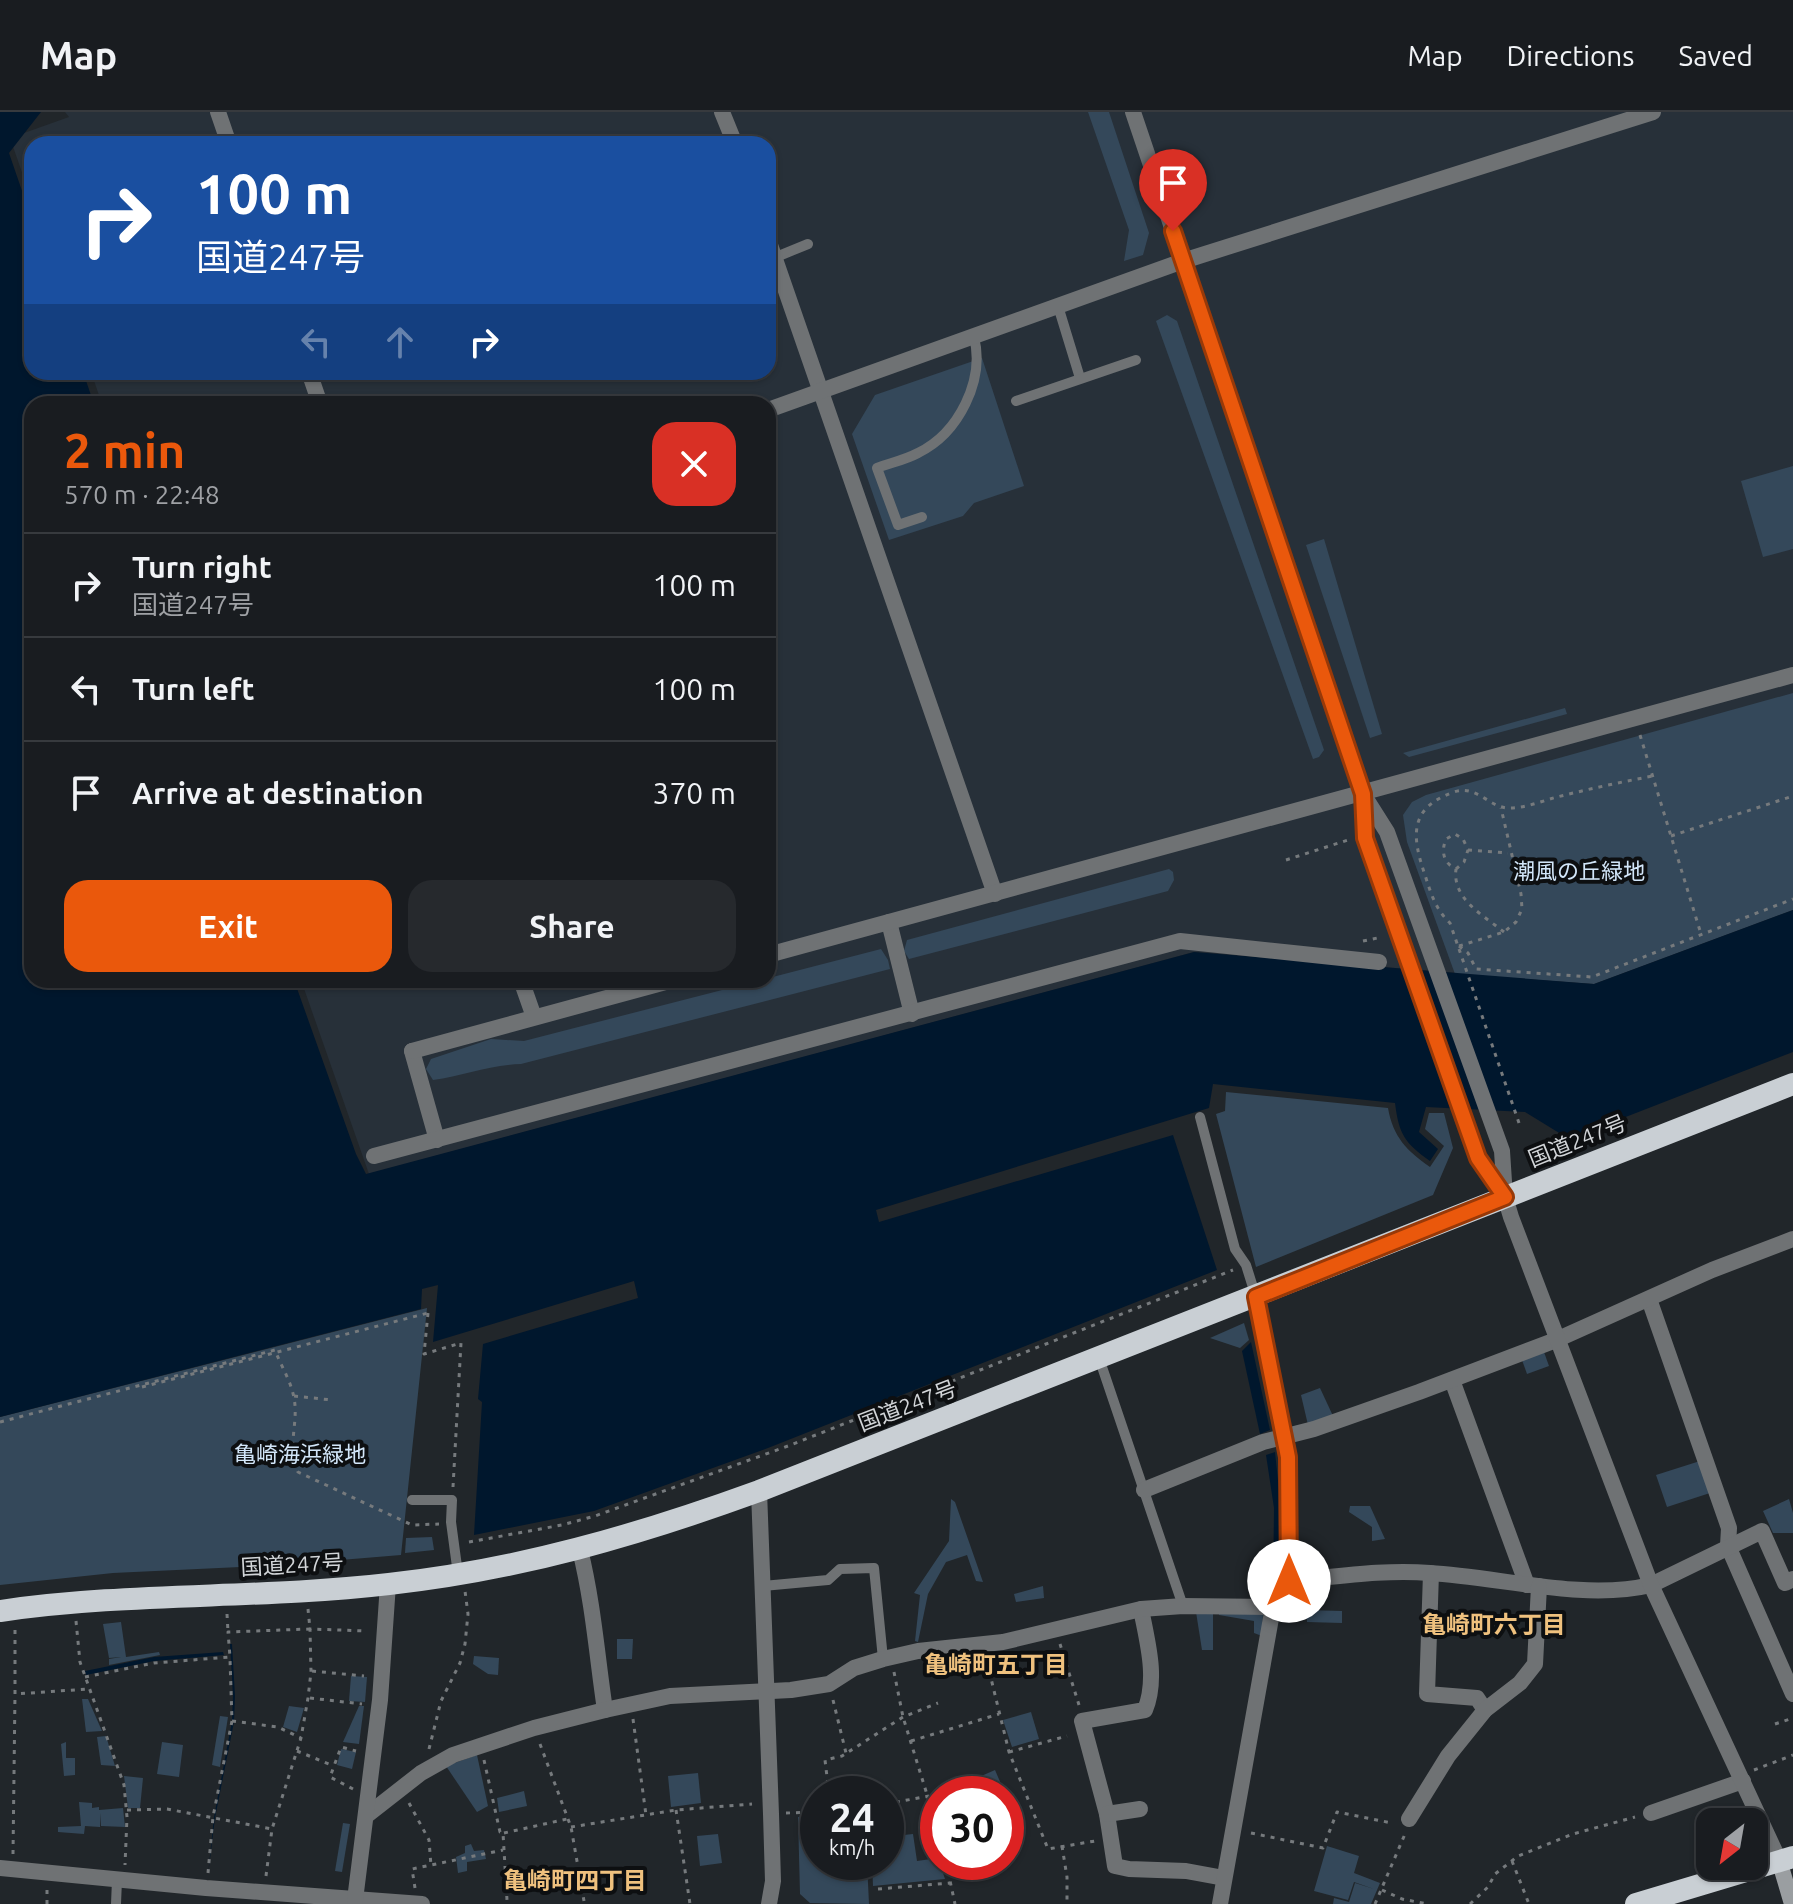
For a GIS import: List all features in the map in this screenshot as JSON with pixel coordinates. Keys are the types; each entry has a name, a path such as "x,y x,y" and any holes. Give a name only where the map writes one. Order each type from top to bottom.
{"highway":[{"name":"国道247号","path":"8,1610 74,1602 461,1581 580,1550 671,1523 759,1491 1793,1084"},
{"path":"1636,1904 1786,1858"}],"main road":[{"path":"1786,1858 1792,1904"}],"street":[{"path":"218,112 226,136"},
{"path":"722,112 732,136"},
{"path":"1133,112 1363,794 1387,832 1502,1151 1505,1197"},
{"path":"776,407 1183,261 1653,112"},
{"path":"776,273 822,392 995,894"},
{"path":"776,953 1793,675"},
{"path":"1363,794 1365,838 1478,1158 1505,1197 1556,1340 1651,1585 1749,1776 1786,1858"},
{"path":"889,922 912,1014"},
{"path":"374,1156 1180,941 1379,962"},
{"path":"524,988 534,1017"},
{"path":"437,1140 412,1051 643,988"},
{"path":"1144,1490 1277,1439 1452,1380 1556,1340 1712,1270 1793,1239"},
{"path":"1220,1904 1273,1607 1289,1581 1288,1457 1277,1439 1256,1297"},
{"path":"1649,1299 1729,1528 1728,1546 1793,1694"},
{"path":"1409,1819 1448,1756 1485,1710 1520,1683 1535,1664 1533,1585 1452,1380"},
{"path":"759,1491 773,1881 769,1904"},
{"path":"1289,1581 1402,1572 1533,1585 1632,1589 1651,1585 1762,1531 1785,1583 1793,1579"},
{"path":"580,1550 592,1598 592,1624 605,1710"},
{"path":"1431,1573 1427,1694 1477,1698 1485,1710"},
{"path":"355,1900 380,1700 388,1584"},
{"path":"366,1816 427,1769 453,1755 534,1728 631,1704 670,1696 829,1684 854,1668 887,1658 918,1651 983,1645 1141,1609 1273,1607"},
{"path":"1141,1609 1150,1662 1150,1697 1145,1710 1084,1726 1107,1814 1115,1866 1186,1871 1224,1878"},
{"path":"1651,1813 1749,1776"},
{"path":"1107,1814 1140,1809"},
{"path":"6,1869 355,1900 419,1900"}],"lane":[{"path":"776,258 808,244"},
{"path":"1058,306 1080,378"},
{"path":"922,517 898,525 877,468 919,453 950,428 960,414 976,374 978,353 974,337"},
{"path":"1016,401 1136,360"},
{"path":"1200,1117 1235,1249 1246,1265 1256,1297"},
{"path":"1099,1358 1183,1606"},
{"path":"412,1500 452,1500 451,1522 461,1581"},
{"path":"763,1586 828,1580 840,1569 874,1568 887,1658"},
{"path":"116,1904 121,1880"}],"path":[{"path":"1640,735 1701,935"},
{"path":"1519,1123 1459,946 1450,923 1434,900 1416,849 1414,830 1434,800 1454,792 1476,792 1501,808 1519,808 1653,776"},
{"path":"1671,836 1793,796"},
{"path":"1459,946 1504,932 1516,922 1522,909 1501,808"},
{"path":"1456,869 1444,857 1442,850 1449,836 1459,835 1468,850 1464,862 1456,869 1454,880 1458,891 1504,932"},
{"path":"1286,860 1351,839"},
{"path":"1468,850 1510,853"},
{"path":"1459,946 1468,953 1476,969 1592,977 1793,899"},
{"path":"1363,941 1386,936"},
{"path":"463,1543 595,1516 788,1446 1246,1265"},
{"path":"0,1423 428,1313"},
{"path":"0,1423 428,1313"},
{"path":"428,1313 424,1354 461,1343 452,1500"},
{"path":"275,1350 294,1396 292,1449 298,1472 412,1525 444,1524"},
{"path":"294,1396 332,1400"},
{"path":"427,1769 431,1735 441,1701 460,1663 465,1644 468,1614 461,1581"},
{"path":"265,1884 272,1829 301,1738 308,1698 311,1670 306,1590"},
{"path":"6,1869 15,1694 8,1610"},
{"path":"76,1615 80,1662 124,1785 127,1810 121,1880"},
{"path":"206,1888 213,1817 232,1721 228,1632 310,1629 370,1631"},
{"path":"1009,1752 1084,1726 1074,1682 1056,1629"},
{"path":"983,1645 1009,1752 1048,1849 1110,1838"},
{"path":"85,1677 154,1663 230,1657"},
{"path":"887,1658 922,1776"},
{"path":"311,1670 368,1676"},
{"path":"829,1684 846,1753"},
{"path":"15,1694 88,1689"},
{"path":"308,1698 366,1704"},
{"path":"827,1776 825,1760 846,1753 903,1717 938,1703"},
{"path":"631,1704 646,1815"},
{"path":"911,1741 999,1714"},
{"path":"1775,1724 1793,1718"},
{"path":"232,1721 278,1727 301,1738"},
{"path":"534,1728 571,1827 584,1901"},
{"path":"481,1745 491,1798 500,1832 503,1833 507,1900"},
{"path":"356,1790 330,1777 341,1747 361,1753"},
{"path":"296,1750 334,1766"},
{"path":"1749,1776 1793,1755"},
{"path":"400,1790 429,1840 431,1866"},
{"path":"571,1827 676,1810 752,1804"},
{"path":"127,1810 167,1809 272,1829"},
{"path":"676,1810 690,1904"},
{"path":"1232,1829 1323,1848 1337,1812 1398,1824 1409,1819 1409,1827 1375,1904"},
{"path":"771,1814 800,1813"},
{"path":"1470,1904 1488,1887 1495,1874 1512,1861 1573,1834 1651,1813"},
{"path":"503,1833 567,1819"},
{"path":"1062,1846 1067,1904"},
{"path":"419,1900 412,1869 504,1850"},
{"path":"1512,1861 1529,1904"},
{"path":"949,1880 955,1904"},
{"path":"878,1889 950,1883"},
{"path":"1382,1890 1402,1899 1427,1904"}],"shaded area":[{"path":"0,112 41,112 9,153 24,197 24,380 86,380 91,396 24,396 24,988 297,988 356,1154 366,1174 1194,952 1594,984 1793,910 1793,1052 1569,1139 1525,1112 1426,1107 1419,1132 1438,1149 1430,1161 1405,1137 1395,1103 1213,1084 1209,1108 876,1210 879,1222 1173,1135 1217,1270 768,1448 594,1511 474,1535 482,1402 478,1399 483,1344 638,1298 634,1281 433,1342 438,1285 422,1289 421,1309 0,1417"},
{"path":"65,112 1793,112 1793,910 1594,984 1194,952 369,1174 304,988 776,988 776,396 99,396 94,380 776,380 776,136 24,136 24,178 10,138 69,117"},
{"path":"1251,1342 1270,1430 1260,1434 1242,1351"},
{"path":"1275,1452 1281,1509 1279,1584 1273,1592 1274,1508 1266,1455"},
{"path":"230,1644 234,1722 215,1818 208,1875 214,1817 232,1721"},
{"path":"223,1652 224,1655 154,1661 86,1675 85,1671 154,1657"}],"green space":[{"path":"1088,112 1109,112 1149,233 1143,255 1124,261 1129,230"},
{"path":"1167,315 1177,321 1324,750 1319,757 1313,759 1156,321"},
{"path":"982,358 1024,486 974,503 963,516 889,540 852,434 875,395"},
{"path":"1793,466 1793,549 1763,557 1741,481"},
{"path":"1324,539 1382,734 1370,738 1306,545"},
{"name":"潮風の丘緑地","path":"1793,693 1793,910 1594,984 1455,974 1407,842 1403,815 1412,802 1426,795"},
{"path":"1565,708 1567,714 1409,757 1403,753"},
{"path":"1169,869 1173,872 1174,880 1168,891 909,959 904,951 907,940"},
{"path":"881,949 890,969 521,1064 433,1080 426,1069 431,1059 491,1039 524,1041 730,988 776,988 776,976"},
{"path":"1226,1092 1388,1108 1393,1127 1402,1142 1430,1167 1444,1146 1425,1129 1429,1113 1444,1113 1453,1148 1433,1195 1256,1267 1216,1114 1225,1111"},
{"name":"亀崎海浜緑地","path":"427,1308 401,1555 280,1565 113,1573 0,1585 0,1417"},
{"path":"1244,1323 1249,1340 1240,1348 1210,1338"},
{"path":"1544,1352 1549,1366 1527,1374 1522,1360"},
{"path":"1320,1388 1333,1416 1308,1425 1301,1395"},
{"path":"1700,1461 1710,1493 1667,1507 1656,1475"},
{"path":"951,1499 955,1502 983,1582 976,1581 967,1555 946,1562 928,1594 918,1642 915,1641 920,1595 914,1593 949,1541"},
{"path":"1789,1499 1793,1533 1773,1533 1763,1511"},
{"path":"1350,1506 1370,1506 1385,1539 1372,1541 1372,1527 1349,1512"},
{"path":"432,1537 434,1550 405,1553 406,1538"},
{"path":"1043,1586 1044,1598 1016,1602 1014,1594"},
{"path":"1219,1610 1263,1614 1262,1636 1254,1633 1254,1621 1219,1615"},
{"path":"1306,1610 1342,1611 1342,1623 1307,1622"},
{"path":"1213,1611 1213,1650 1202,1650 1196,1612"},
{"path":"121,1622 126,1657 159,1652 160,1655 109,1665 109,1659 121,1657 109,1658 103,1624"},
{"path":"617,1639 633,1639 632,1659 617,1659"},
{"path":"474,1656 499,1658 498,1675 488,1674 473,1664"},
{"path":"351,1676 367,1677 365,1702 349,1701"},
{"path":"82,1699 88,1699 102,1731 86,1732"},
{"path":"289,1706 304,1708 297,1732 283,1727"},
{"path":"359,1706 364,1706 359,1744 343,1742"},
{"path":"1031,1712 1039,1739 1012,1747 1003,1720"},
{"path":"220,1716 228,1717 220,1767 212,1765"},
{"path":"106,1736 115,1766 101,1765 97,1737"},
{"path":"66,1742 66,1758 75,1758 75,1775 64,1776 61,1744"},
{"path":"162,1742 183,1745 179,1777 157,1774"},
{"path":"341,1749 356,1752 352,1769 337,1765"},
{"path":"477,1755 488,1806 477,1812 446,1766"},
{"path":"995,1770 998,1776 981,1776"},
{"path":"698,1773 701,1803 671,1807 668,1776"},
{"path":"124,1776 143,1778 140,1808 128,1808"},
{"path":"524,1791 527,1806 499,1812 497,1798"},
{"path":"79,1802 92,1803 92,1808 99,1807 99,1810 123,1808 125,1827 101,1826 100,1813 100,1827 85,1826 84,1834 58,1832 58,1827 81,1826"},
{"path":"798,1817 800,1880 868,1880 869,1904 810,1903 800,1894"},
{"path":"343,1823 350,1824 342,1872 335,1871"},
{"path":"718,1834 722,1863 700,1866 697,1836"},
{"path":"913,1834 917,1861 920,1861 920,1880 935,1880 873,1886 873,1880 904,1880 904,1835"},
{"path":"471,1844 474,1851 484,1850 486,1859 467,1862 467,1871 458,1873 456,1857 465,1853 465,1846"},
{"path":"1327,1846 1359,1856 1354,1873 1380,1883 1371,1904 1333,1904 1334,1898 1349,1902 1355,1883 1374,1889 1354,1882 1348,1900 1314,1891"}],"district":[{"name":"亀崎町六丁目","path":"1494,1624"},
{"name":"亀崎町五丁目","path":"996,1664"},
{"name":"亀崎町四丁目","path":"575,1880"}],"route":[{"path":"1173,231 1363,794 1365,838 1478,1158 1505,1197 1256,1297 1288,1457 1289,1581"}]}
